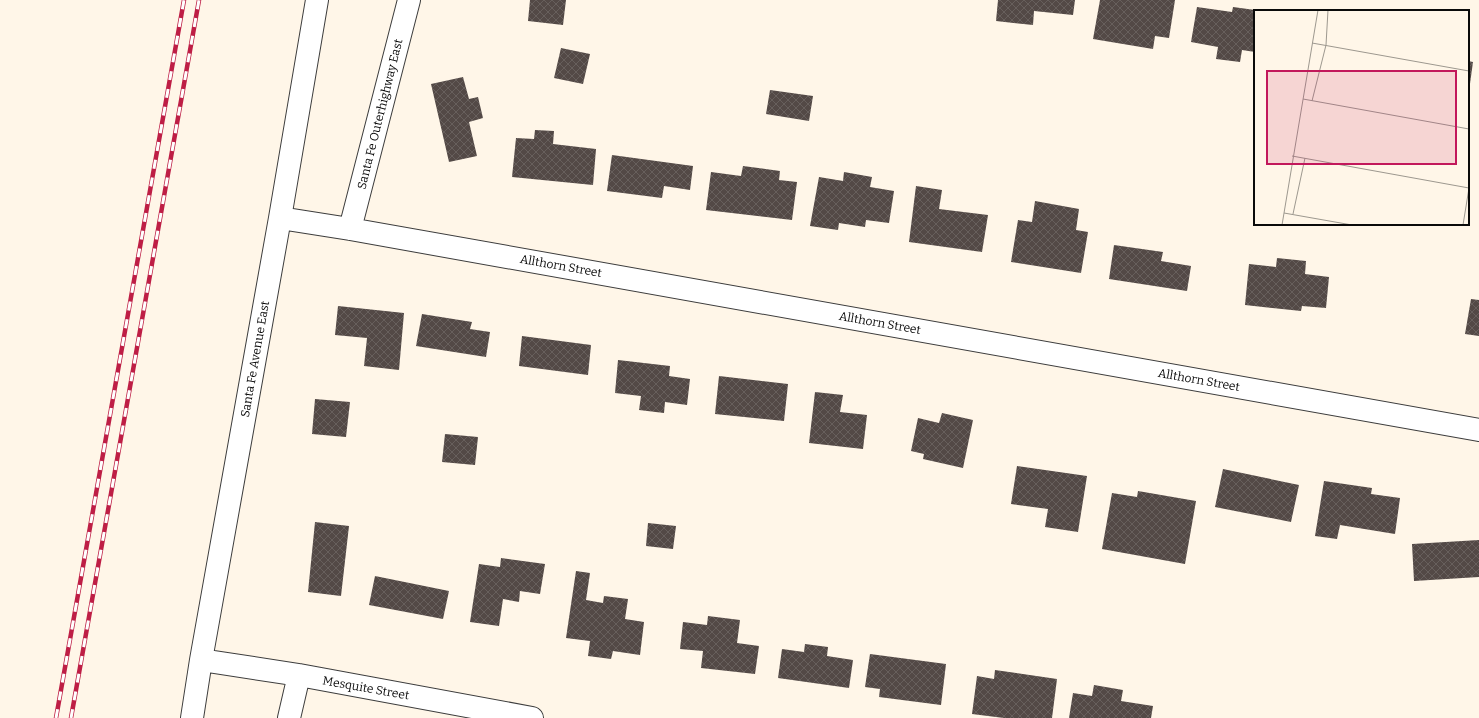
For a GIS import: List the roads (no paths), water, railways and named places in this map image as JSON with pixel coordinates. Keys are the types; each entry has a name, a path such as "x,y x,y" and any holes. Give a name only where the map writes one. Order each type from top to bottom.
{"street":[{"name":"Santa Fe Avenue East","path":"192,718 200,660 280,218 317,0"},
{"name":"Santa Fe Outerhighway East","path":"350,229 409,0"},
{"name":"Allthorn Street","path":"280,218 350,229 1479,430"},
{"name":"Mesquite Street","path":"200,660 299,675 532,718"},
{"path":"290,718 299,675"}],"railway":[{"path":"56,718 184,0"},
{"path":"71,718 199,0"}]}
